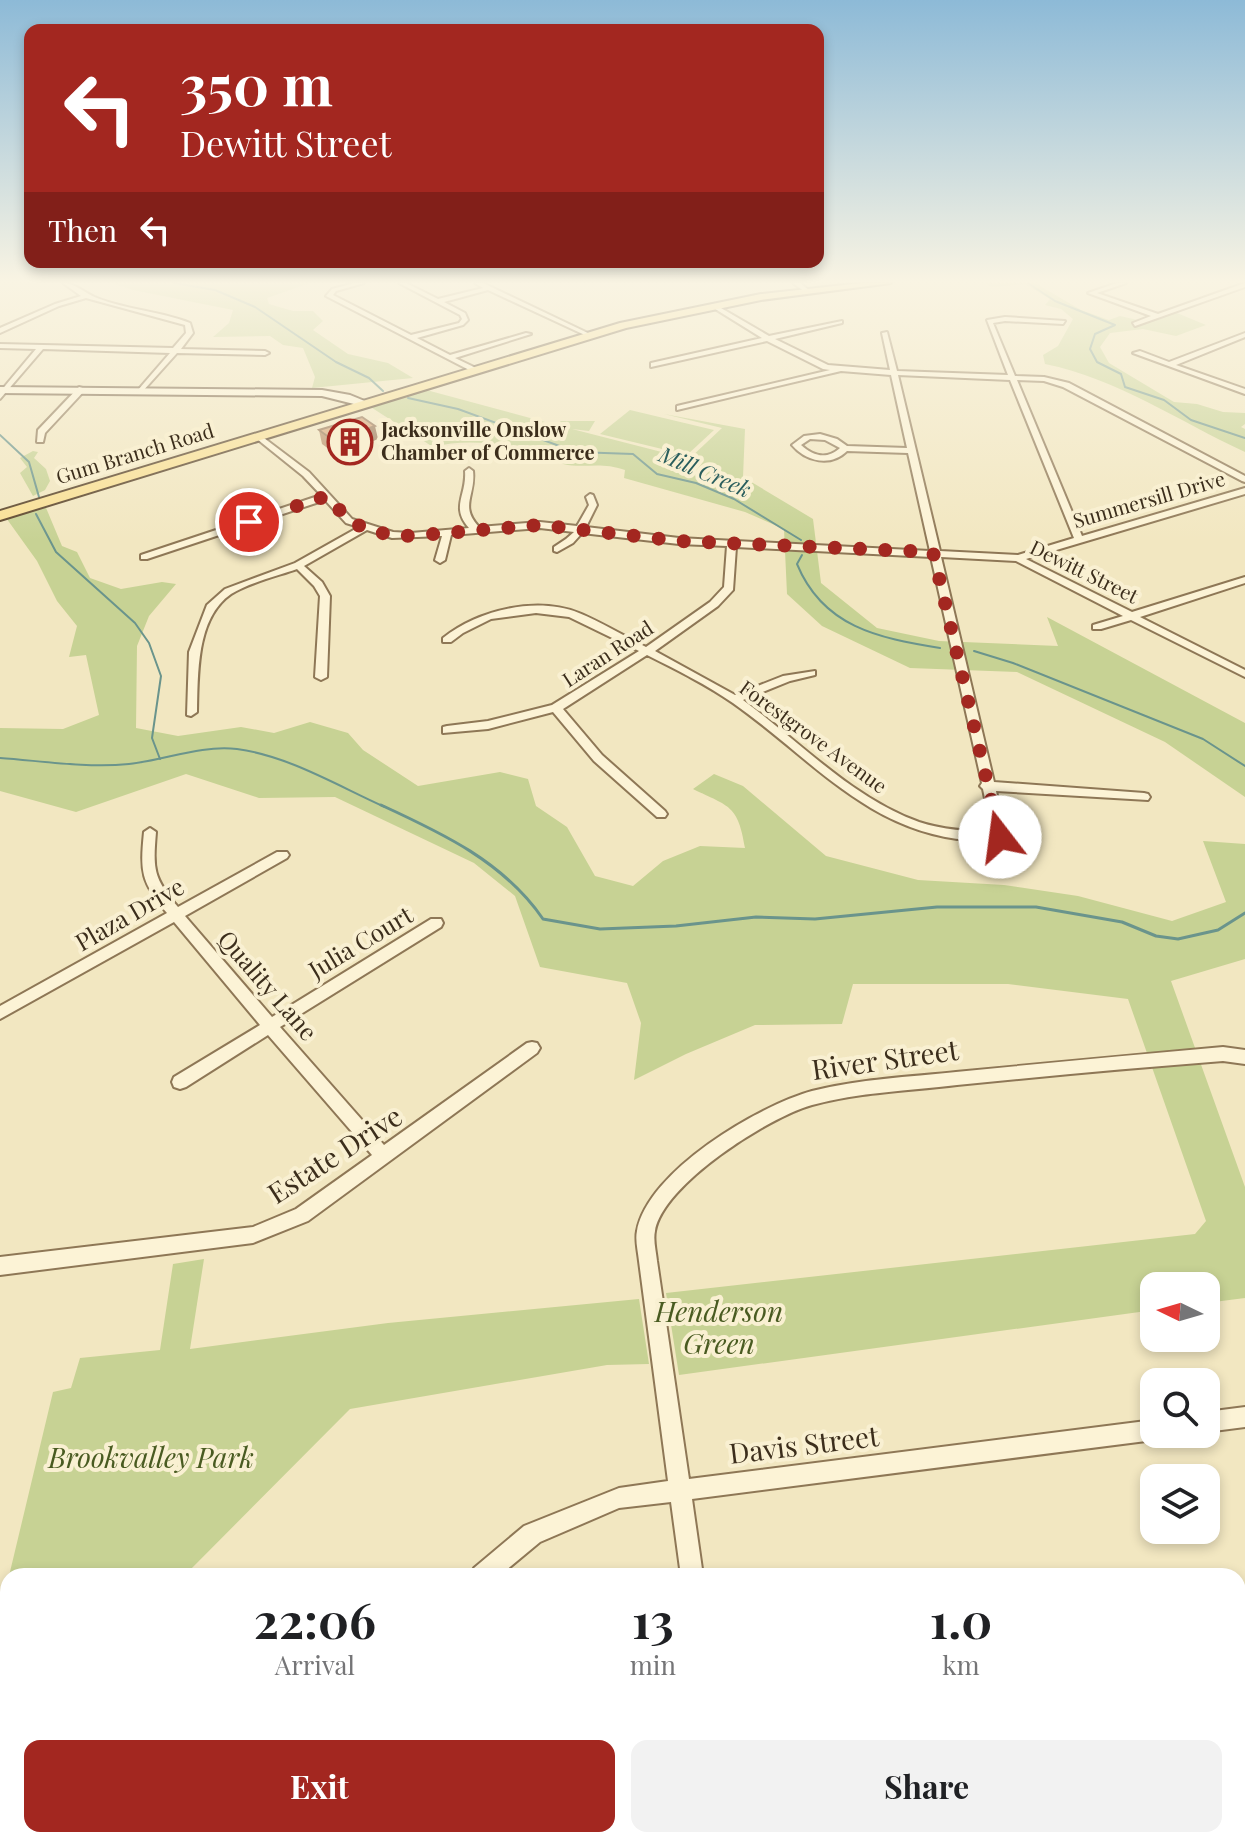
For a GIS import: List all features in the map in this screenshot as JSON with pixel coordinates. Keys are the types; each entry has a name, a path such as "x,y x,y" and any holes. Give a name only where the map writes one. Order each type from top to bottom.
{"main road":[{"name":"Gum Branch Road","path":"0,516 481,369"}],"street":[{"path":"2,392 22,369"},
{"path":"142,390 160,369"},
{"path":"680,408 841,369"},
{"path":"845,369 1011,376 1066,385 1245,479"},
{"name":"Forestgrove Avenue","path":"447,640 458,629 480,618 536,611 569,614 647,651 734,699 867,801 905,821 938,833 1000,837 892,369"},
{"path":"1008,369 1079,539"},
{"path":"1181,369 1245,392"},
{"path":"2,392 82,389 329,394 366,404"},
{"path":"40,440 41,432 82,389"},
{"name":"Dewitt Street","path":"260,437 306,474 349,521 364,528 411,536 540,525 732,543 1018,558 1245,674"},
{"path":"845,448 839,456 827,458 804,454 796,445 804,439 828,437 845,448 910,451"},
{"path":"469,471 462,510 464,520 476,530"},
{"name":"Summersill Drive","path":"1018,558 1245,491"},
{"path":"144,557 327,496"},
{"path":"557,549 571,543 580,530 593,505 590,497"},
{"path":"191,712 194,652 211,607 229,591 298,565 364,528"},
{"path":"440,560 447,534"},
{"name":"Laran Road","path":"447,730 488,725 556,708 647,651 714,604 729,588 732,543"},
{"path":"298,565 318,584 325,596 321,677"},
{"path":"1097,627 1245,580"},
{"path":"734,699 787,678 811,673"},
{"path":"556,708 598,758 661,814"},
{"path":"986,786 1144,797"},
{"name":"Quality Lane","path":"150,832 147,864 155,889 384,1157"},
{"name":"Plaza Drive","path":"0,1013 282,855"},
{"name":"Julia Court","path":"180,1082 268,1024 436,923"},
{"name":"Estate Drive","path":"0,1266 253,1235 302,1215 532,1048"},
{"name":"River Street","path":"691,1568 646,1229 663,1195 694,1166 761,1117 797,1103 853,1090 1223,1054 1245,1057"},
{"path":"1220,1420 1245,1417"},
{"name":"Davis Street","path":"492,1568 532,1534 619,1498 1140,1432"}],"green space":[{"path":"312,369 398,369 413,378 312,388 315,377"},
{"path":"1065,369 1119,369 1174,402 1245,413 1245,424 1241,427 1245,429 1245,452 1123,390"},
{"path":"419,388 556,425 561,421 595,421 589,431 572,429 689,459 722,428 664,414 745,429 743,477 813,519 821,583 877,628 939,641 1058,646 1047,617 1245,723 1245,797 1165,742 1017,672 910,668 822,626 787,594 784,529 745,512 624,478 625,470 616,467 563,464 492,444 468,442 433,447 366,404"},
{"path":"630,410 714,430 687,455 600,434"},
{"path":"33,451 38,452 34,458 46,469 50,481 45,490 33,496 20,473 27,467 20,458"},
{"name":"Henderson Green","path":"44,503 62,546 77,552 90,578 121,589 162,582 176,584 149,616 137,646 136,728 178,736 241,727 274,733 310,722 348,733 363,750 418,786 500,772 528,779 536,806 567,827 595,876 633,886 663,861 700,846 745,848 739,823 730,809 693,789 714,774 743,786 826,856 918,880 1004,885 1078,896 1172,921 1226,902 1203,841 1245,844 1245,959 1171,981 1245,1187 1245,1298 1220,1301 1220,1272 1140,1272 1140,1312 679,1375 666,1293 1195,1234 1206,1221 1128,999 1008,984 853,984 842,1024 755,1025 634,1080 641,1023 627,983 540,967 515,896 474,863 335,797 259,798 186,774 76,812 0,791 0,728 63,729 99,715 86,655 69,657 77,626 57,601 37,561 4,515"},
{"name":"Brookvalley Park","path":"204,1259 190,1349 388,1323 639,1299 649,1364 607,1365 350,1409 192,1568 11,1568 53,1392 71,1388 80,1358 160,1350 173,1264"}],"building":[{"path":"362,417 375,426 334,441 319,430"}],"waterway":[{"name":"Mill Creek","path":"351,369 369,378 383,391"},
{"path":"1111,369 1121,374 1125,387 1164,400 1191,420 1245,438"},
{"name":"Mill Creek","path":"408,398 458,409 576,452 633,454 657,474 696,483 734,499 801,540"},
{"path":"0,435 29,462 39,497"},
{"path":"36,514 56,552 135,623 149,643 161,676 152,738 160,759"},
{"name":"Mill Creek","path":"802,555 797,564 808,585 837,616 874,634 940,648"},
{"name":"Mill Creek","path":"974,651 1013,663 1203,739 1245,766"},
{"path":"160,759 223,748 256,753 294,765 385,807"},
{"path":"0,758 80,765 113,765 160,759"},
{"path":"381,805 449,838 491,865 510,881 543,919 600,929 676,926 756,917 815,919 937,907 1036,907 1122,922 1156,936 1178,939 1218,930 1245,913"}],"place":[{"name":"Jacksonville Onslow Chamber of Commerce","path":"350,442"}],"route":[{"path":"249,522 327,496 349,521 392,535 540,525 679,541 933,552 1000,837"}]}
